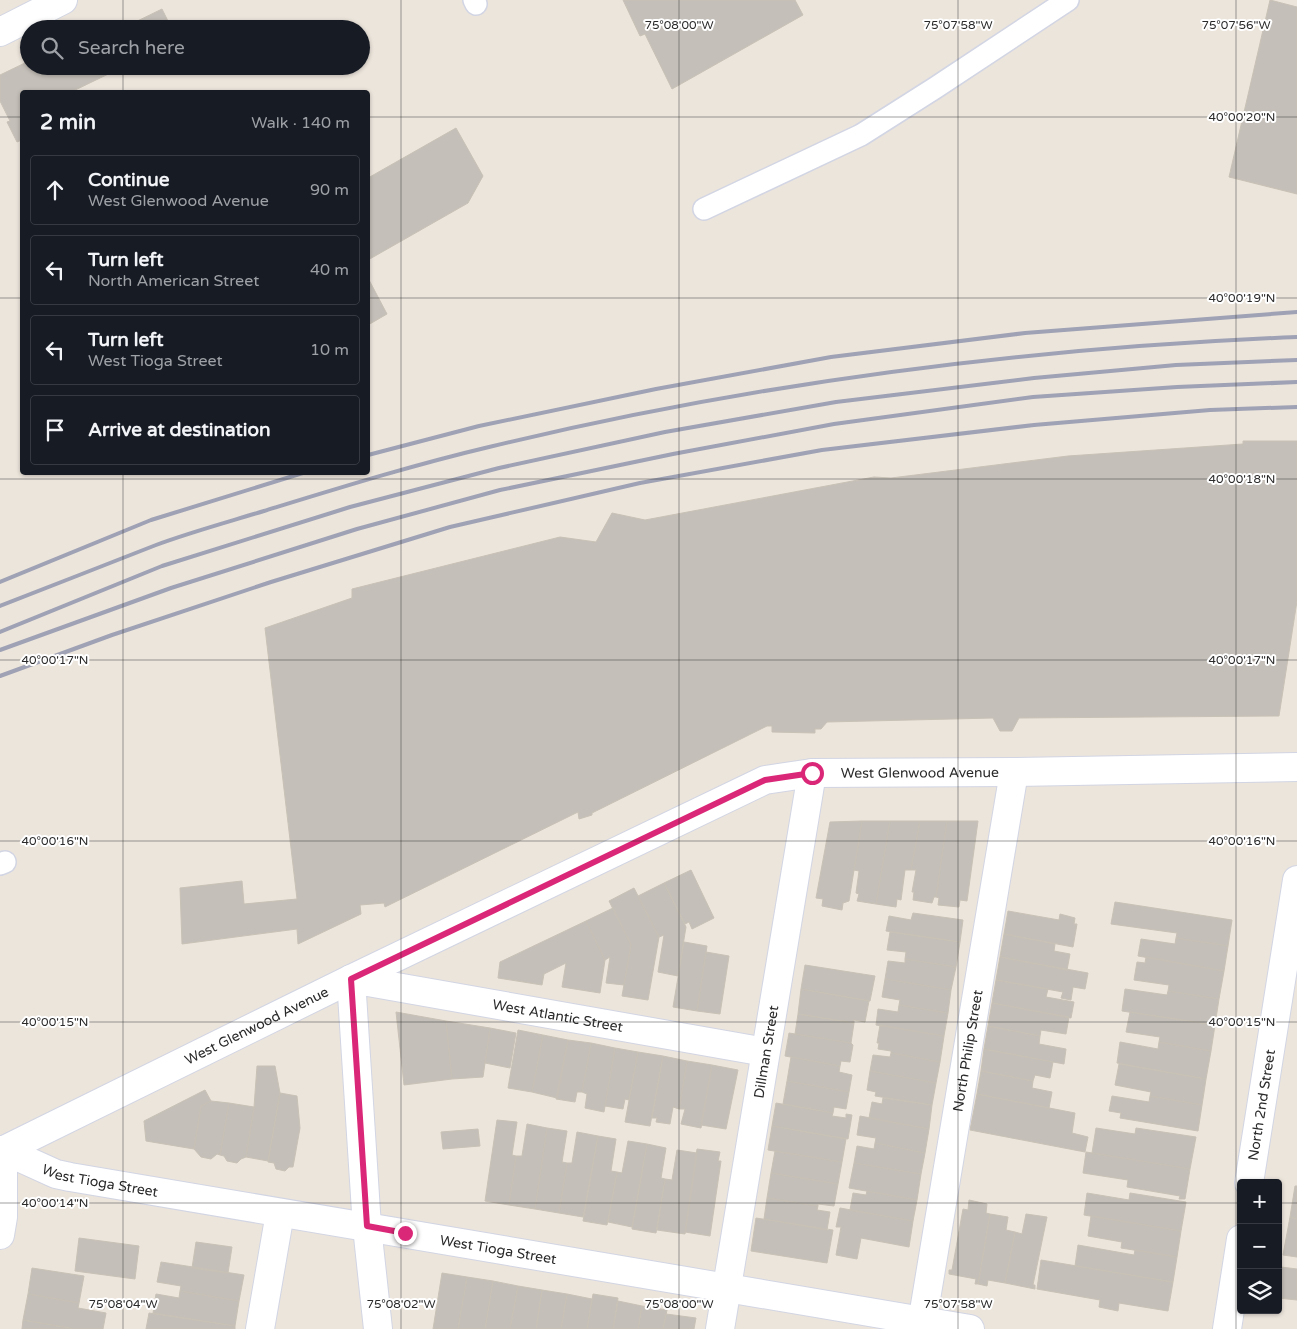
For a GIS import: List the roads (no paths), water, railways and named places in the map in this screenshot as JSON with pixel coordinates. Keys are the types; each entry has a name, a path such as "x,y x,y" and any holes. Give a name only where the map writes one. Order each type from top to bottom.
{"street":[{"path":"24,20 63,0"},
{"path":"0,32 20,22"},
{"name":"West Glenwood Avenue","path":"1,1151 351,979 765,780 812,773 1297,767"},
{"name":"North Philip Street","path":"921,1325 1014,772"},
{"name":"Dillman Street","path":"720,1329 812,773"},
{"name":"North 2nd Street","path":"1251,1179 1297,880"},
{"path":"351,979 367,1226 378,1329"},
{"name":"West Atlantic Street","path":"351,979 765,1052"},
{"path":"0,1235 3,1217 1,1151"},
{"name":"West Tioga Street","path":"1,1151 56,1174 280,1213 367,1226 921,1325 970,1329"},
{"path":"260,1329 280,1213"},
{"path":"1227,1329 1237,1264"}],"lane":[{"path":"704,210 861,135 936,88 1068,0"}],"railway":[{"path":"370,454 479,426 656,389 831,357 1025,333 1297,312"},
{"path":"0,606 196,531 432,461 588,424 689,404 891,372 1094,350 1297,337"},
{"path":"0,632 162,566 350,507 499,468 665,432 836,402 1034,378 1176,365 1297,360"},
{"path":"0,650 171,588 357,529 500,490 673,454 834,424 1033,397 1177,387 1297,382"},
{"path":"0,676 112,635 271,582 450,527 640,483 822,450 1034,425 1210,410 1297,407"},
{"path":"0,582 151,520 296,475"}]}
